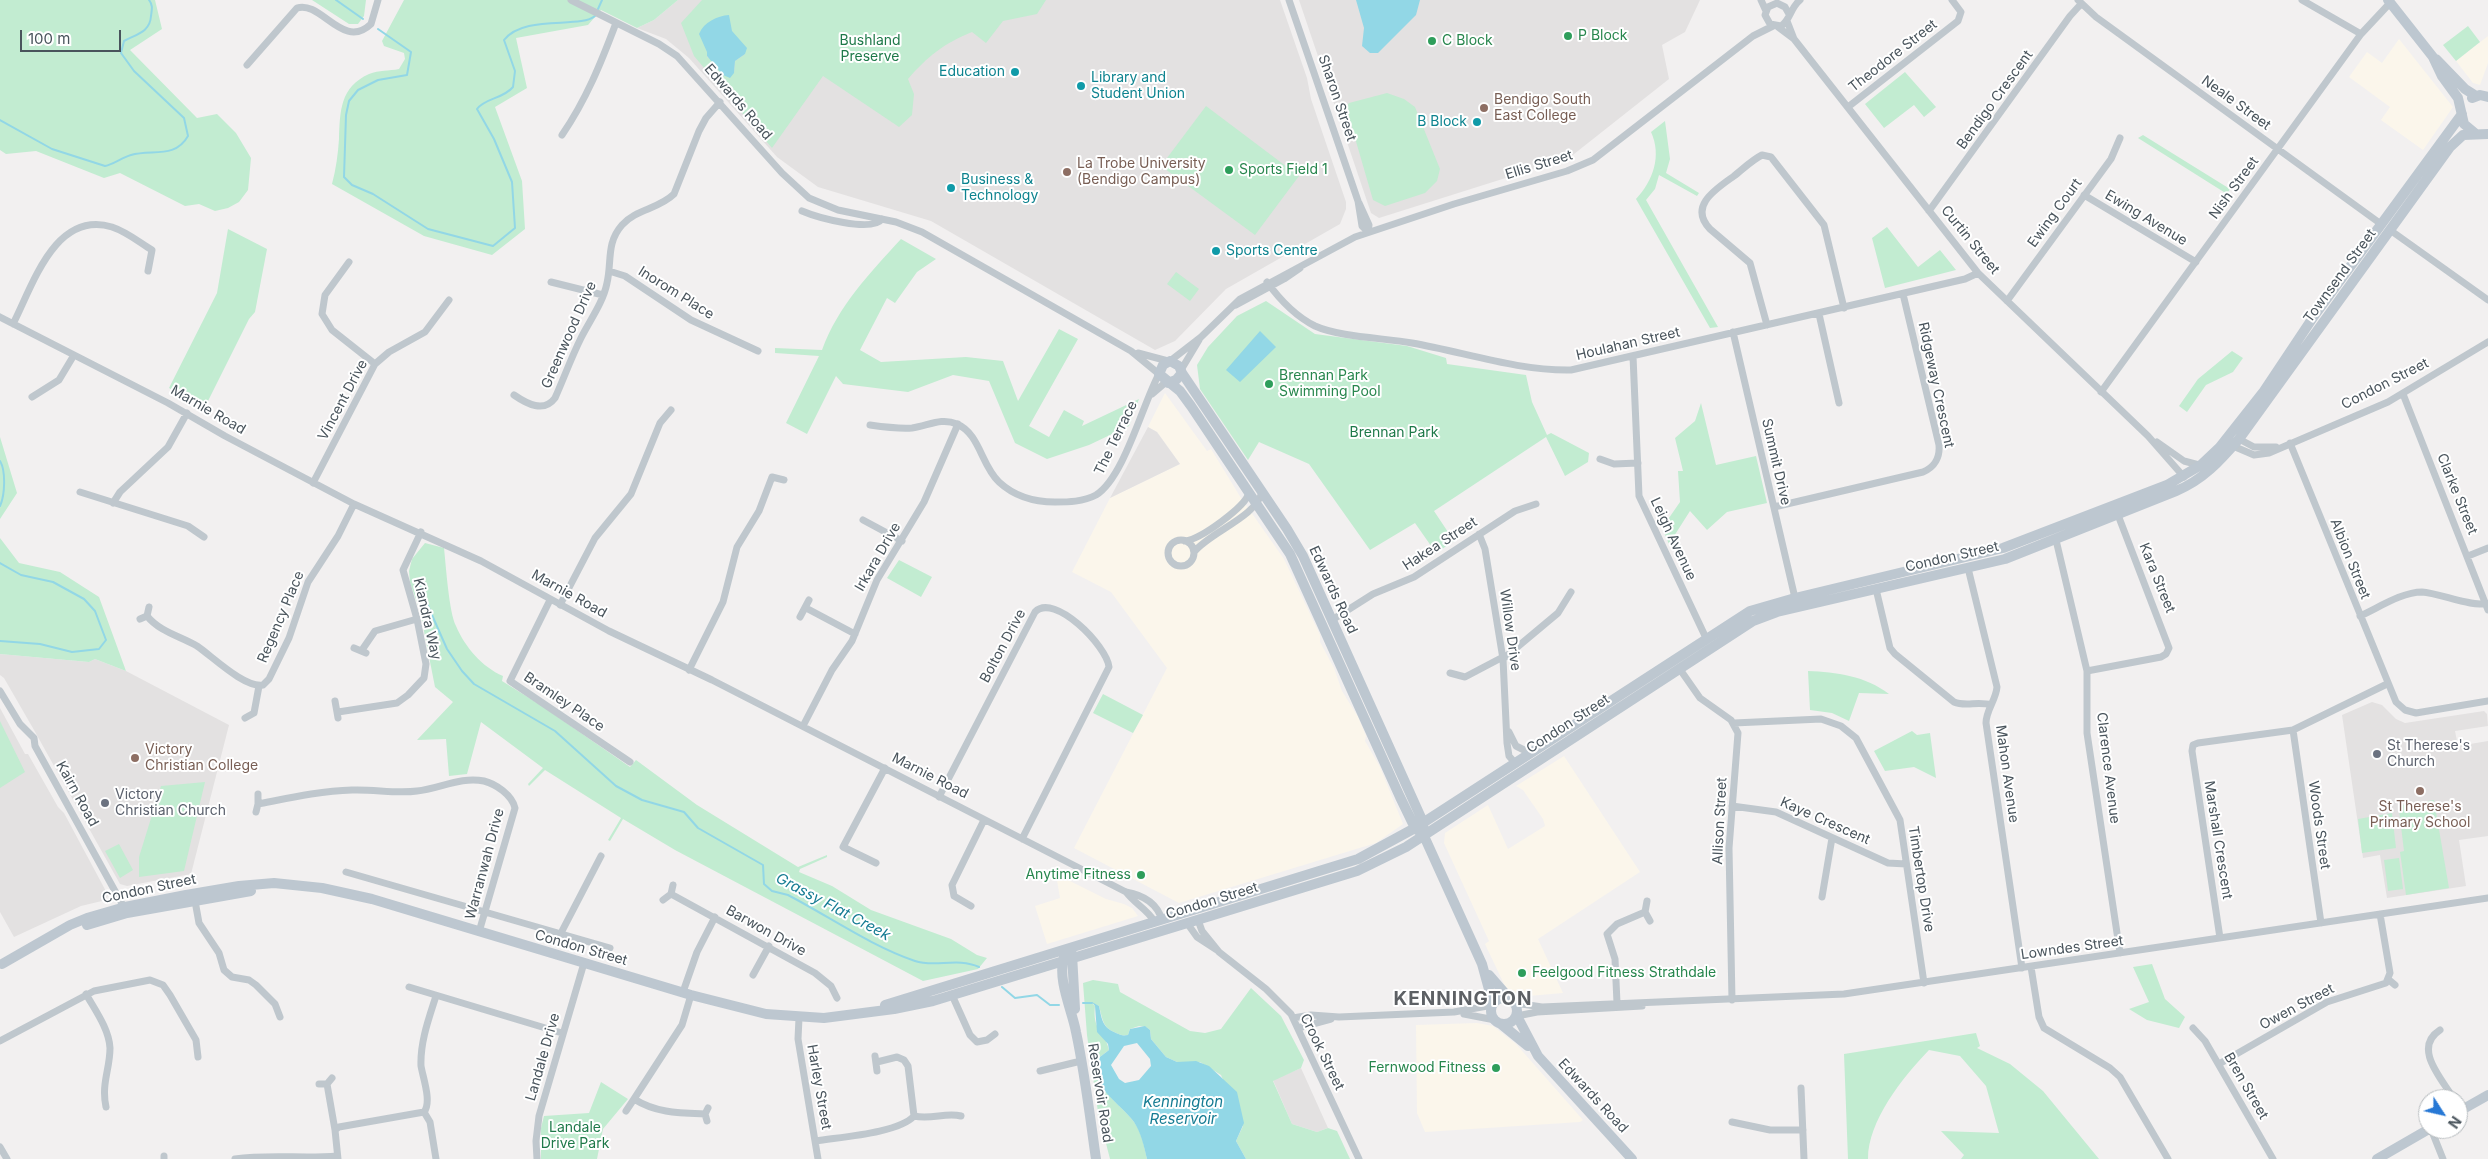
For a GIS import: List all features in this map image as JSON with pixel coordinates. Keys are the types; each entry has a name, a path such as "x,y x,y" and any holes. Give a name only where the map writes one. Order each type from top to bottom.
{"main road":[{"path":"2389,1 2433,57 2465,89 2483,94"},
{"path":"2433,57 2442,76 2458,98 2466,126 2484,136"},
{"name":"Townsend Street","path":"2236,443 2386,227 2468,101 2483,94"},
{"name":"Townsend Street","path":"2227,437 2264,391 2386,227 2454,142 2463,135 2484,136"},
{"path":"1169,361 1163,378 1176,380 1182,372"},
{"name":"Edwards Road","path":"1169,361 1177,364 1296,543 1409,792 1419,825"},
{"name":"Edwards Road","path":"1163,378 1184,395 1293,560 1419,825 1482,964 1497,987 1512,1001"},
{"name":"Condon Street","path":"2054,535 2184,476 2201,465 2227,437"},
{"path":"2184,476 2197,475 2221,453 2236,443"},
{"name":"Condon Street","path":"1,964 126,910 239,886 274,883 312,887 372,898 687,994 766,1014 799,1018 845,1016 894,1009 952,995 1067,960 1376,851 1530,753 1677,664 1764,616 1876,589 1967,563 2002,548 2054,535 2118,515 2192,484 2214,468 2236,443"},
{"name":"Condon Street","path":"845,1016 1071,948 1162,925 1198,920 1368,867 1424,836 1547,754 1677,664 1706,638 1750,611 1795,598 1967,563"},
{"path":"1515,763 1522,764 1547,754"},
{"path":"1409,792 1423,807 1438,812"},
{"name":"Condon Street","path":"126,910 266,889 312,887"},
{"name":"Reservoir Road","path":"1071,948 1067,960 1096,1159"},
{"name":"Edwards Road","path":"1482,964 1493,1004"},
{"path":"1500,998 1512,1001 1517,1016 1510,1023 1498,1022 1492,1014 1493,1004 1500,998"},
{"name":"Edwards Road","path":"1517,1016 1534,1051"},
{"name":"Edwards Road","path":"1498,1022 1534,1051 1632,1159"},
{"path":"2468,1105 2488,1095"},
{"path":"2377,1159 2418,1136"}],"street":[{"path":"247,65 297,8 310,7 346,30 357,31 371,24 378,0"},
{"name":"Edwards Road","path":"571,0 671,51 695,73 782,172 809,198 826,206 896,222 922,232 1131,351 1163,378"},
{"path":"1761,0 1766,13"},
{"path":"1766,13 1772,4 1796,0"},
{"path":"1788,17 1800,0"},
{"name":"Theodore Street","path":"1848,107 1958,21 1961,12 1952,0"},
{"path":"2302,0 2361,34"},
{"name":"Sharon Street","path":"1291,1 1358,201 1362,226 1368,232"},
{"name":"Nish Street","path":"2101,392 2361,34 2389,1"},
{"name":"Neale Street","path":"2079,2 2278,149 2488,300"},
{"name":"Bendigo Crescent","path":"1929,211 2079,2"},
{"name":"Curtin Street","path":"1776,3 1788,17 1794,39"},
{"name":"Curtin Street","path":"1766,13 1768,22 1794,39 1978,273 2148,436 2184,476"},
{"name":"Ellis Street","path":"1753,36 1766,13"},
{"name":"Ellis Street","path":"1169,361 1201,337 1233,306 1368,232 1589,162 1605,152 1753,36 1775,26 1788,17"},
{"path":"562,134 584,100 616,23"},
{"name":"Greenwood Drive","path":"514,395 536,406 544,406 552,402 603,295 609,271 610,249 617,232 636,214 666,201 674,194 698,131 720,102"},
{"name":"Ewing Court","path":"2007,301 2111,158 2120,138"},
{"path":"1766,325 1750,263 1705,224 1701,213 1707,197 1762,155 1771,157 1824,225 1844,308"},
{"name":"Ewing Avenue","path":"2084,195 2196,262"},
{"name":"Edwards Road","path":"802,211 820,219 870,225 878,223 882,219"},
{"path":"13,324 51,250 60,239 78,228 99,225 125,233 152,250 148,271"},
{"path":"348,262 325,295 322,314 332,330 375,364"},
{"name":"Inorom Place","path":"609,271 625,276 691,320 758,351"},
{"name":"Houlahan Street","path":"1269,285 1279,299 1296,314 1315,326 1332,331 1412,343 1559,370 1581,369 1733,332 1819,314 1965,279 1978,273"},
{"path":"551,282 603,295"},
{"name":"Ridgeway Crescent","path":"1774,507 1923,472 1930,468 1936,460 1939,445 1903,294"},
{"name":"Vincent Drive","path":"313,482 375,364 389,352 428,328 449,300"},
{"path":"1819,314 1839,403"},
{"name":"Marnie Road","path":"0,317 187,413 231,439 354,504 421,532 481,561 550,600 803,726 1126,892 1150,901 1158,910 1162,925"},
{"name":"Summit Drive","path":"1733,332 1795,598"},
{"name":"Ellis Street","path":"1182,372 1201,337"},
{"name":"Condon Street","path":"2236,443 2245,453 2258,455 2290,443 2403,394 2488,342"},
{"name":"Edwards Road","path":"1131,351 1169,361"},
{"path":"32,397 59,380 74,355"},
{"name":"Leigh Avenue","path":"1633,356 1640,501 1706,638"},
{"name":"The Terrace","path":"958,424 970,435 992,474 1009,490 1021,496 1040,501 1074,501 1095,495 1110,480 1140,422 1152,394 1163,378"},
{"name":"Clarke Street","path":"2403,394 2488,606"},
{"path":"560,605 595,538 630,494 660,423 672,410"},
{"path":"113,502 120,492 168,447 187,413"},
{"path":"870,425 907,428 944,421 958,424"},
{"name":"Irkara Drive","path":"803,726 832,670 855,634 872,588 924,502 958,424"},
{"name":"Curtin Street","path":"2148,436 2187,463 2201,465"},
{"name":"Albion Street","path":"2290,443 2387,684 2396,702 2401,708 2411,712 2488,701"},
{"path":"1600,459 1614,464 1638,463"},
{"path":"689,670 723,602 740,540 760,511 772,477 784,480"},
{"path":"80,492 188,526 204,537"},
{"path":"1249,493 1242,505 1200,535 1185,541 1176,541 1171,546 1169,553 1171,560 1176,565 1184,566 1190,562 1194,552 1203,543 1257,504 1262,492"},
{"name":"Regency Place","path":"259,686 266,684 269,679 289,638 308,582 338,536 354,504"},
{"name":"Hakea Street","path":"1332,620 1373,594 1414,577 1515,511 1536,504"},
{"name":"Kara Street","path":"2118,515 2169,643 2169,650"},
{"path":"863,520 902,541"},
{"name":"Kiandra Way","path":"335,700 338,715 391,705 404,699 424,678 426,670 417,619 403,570 421,532"},
{"name":"Willow Drive","path":"1479,534 1485,549 1503,658 1504,706 1508,730 1509,756 1515,763"},
{"name":"Clarence Avenue","path":"2054,535 2087,671 2087,733 2120,953"},
{"path":"1185,541 1192,546 1194,552"},
{"path":"2468,556 2488,548"},
{"name":"Mahon Avenue","path":"1967,563 1996,687 1986,723 2022,968"},
{"path":"1876,589 1890,648 1895,654 1954,702 1961,704 1981,702 1991,705"},
{"path":"1450,673 1465,677 1503,658 1558,613 1571,592"},
{"path":"2360,616 2415,593 2447,596 2488,606"},
{"name":"Bramley Place","path":"550,600 510,681 630,762"},
{"path":"800,617 806,608 808,600"},
{"path":"150,607 144,618 197,646 230,671 259,686 254,713 245,718"},
{"name":"Bolton Drive","path":"939,797 1035,612 1040,607 1046,607 1062,614 1085,628 1105,655 1109,666 1022,839"},
{"path":"806,608 855,634"},
{"path":"361,650 375,631 417,619"},
{"path":"2087,671 2161,657 2169,650 2177,653"},
{"path":"1677,664 1703,702 1734,723"},
{"name":"Marshall Crescent","path":"2220,938 2190,743 2292,730 2387,684"},
{"name":"Kairn Road","path":"0,692 20,724 34,738 35,746 126,910"},
{"name":"Timbertop Drive","path":"1734,723 1821,719 1835,723 1852,734 1864,751 1898,816 1924,983"},
{"name":"Allison Street","path":"1732,1000 1729,854 1738,738 1734,723"},
{"name":"Willow Drive","path":"1508,730 1516,746 1530,753"},
{"name":"Woods Street","path":"2292,730 2321,923"},
{"path":"876,863 843,848 885,768"},
{"name":"Warranwah Drive","path":"258,794 257,808 307,795 352,790 419,791 456,782 478,780 493,784 516,802 480,932"},
{"name":"Kaye Crescent","path":"1732,806 1776,812 1892,864 1906,864"},
{"path":"971,906 954,896 952,885 984,820"},
{"path":"1822,897 1832,838"},
{"path":"561,933 601,856"},
{"name":"Condon Street","path":"346,872 610,948"},
{"path":"663,900 671,894 673,884"},
{"name":"Barwon Drive","path":"671,894 769,946 804,970 824,979 837,998"},
{"name":"Lowndes Street","path":"1512,1001 1542,1007 1617,1003 1657,1004 1838,995 2488,898"},
{"path":"195,901 199,923 219,952 227,974 254,984 276,1004 280,1017"},
{"path":"1647,901 1645,912 1650,921"},
{"path":"1617,1003 1615,959 1608,934 1617,924 1645,912"},
{"name":"Owen Street","path":"2219,1064 2327,1002 2392,983 2380,914"},
{"name":"Barwon Drive","path":"626,1111 682,1025 697,952 714,917"},
{"name":"Crook Street","path":"1198,920 1202,931 1219,952"},
{"name":"Crook Street","path":"1187,923 1197,937 1274,995 1293,1018 1359,1159"},
{"path":"753,975 769,946"},
{"name":"Landale Drive","path":"538,1159 536,1130 562,1033 584,963"},
{"path":"2031,966 2039,1017 2044,1028 2120,1076 2168,1159"},
{"path":"0,1041 86,994 108,987 147,980 159,983 168,991 193,1035 198,1057"},
{"path":"409,987 562,1033"},
{"path":"86,994 106,1032 110,1044 103,1086 106,1106"},
{"path":"952,995 970,1035 977,1042 987,1040 994,1034"},
{"path":"424,1112 427,1104 421,1062 422,1044 436,996"},
{"path":"1293,1018 1311,1015 1339,1017 1454,1012 1493,1004"},
{"name":"Lowndes Street","path":"1517,1016 1537,1012 1637,1008 1657,1004"},
{"path":"1454,1012 1482,1016 1498,1022"},
{"path":"1298,1028 1339,1017"},
{"name":"Harley Street","path":"799,1018 798,1039 818,1159"},
{"name":"Bren Street","path":"2193,1028 2205,1041 2273,1159"},
{"path":"2440,1030 2429,1041 2428,1054 2448,1089"},
{"path":"878,1071 876,1059 897,1057 904,1060 908,1066 914,1116"},
{"path":"1040,1070 1081,1061"},
{"path":"235,1159 278,1156 337,1157 335,1130 326,1082"},
{"path":"1801,1088 1804,1159"},
{"path":"634,1099 657,1110 707,1114"},
{"path":"335,1130 339,1127 424,1112"},
{"path":"424,1112 430,1122 436,1159"},
{"path":"914,1116 930,1118 954,1114 961,1116"},
{"path":"816,1141 879,1132 908,1122 914,1116"},
{"path":"1732,1122 1770,1130 1803,1130"},
{"path":"2434,1139 2443,1159"},
{"path":"0,1147 7,1159"}],"shaded area":[{"name":"La Trobe University (Bendigo Campus)","path":"678,0 1280,0 1307,78 1311,99 1346,202 1346,209 1340,224 1226,289 1175,341 1155,350 931,221 818,187 777,157 689,58 666,39 637,28 654,20"},
{"name":"Bendigo South East College","path":"1299,0 1700,0 1685,32 1662,45 1669,79 1569,158 1379,218 1371,213"},
{"path":"2488,36 2488,63 2480,85 2473,83 2456,61"},
{"path":"2399,39 2453,107 2423,150 2381,120 2390,107 2349,77 2367,52 2382,63"},
{"path":"1165,393 1207,451 1211,449 1241,498 1284,559 1320,635 1320,642 1334,668 1342,691 1358,717 1366,736 1365,741 1380,767 1403,824 1376,843 1179,903 1074,848 1167,668 1111,592 1072,572 1110,498 1180,464 1157,432 1148,427"},
{"path":"1148,427 1157,432 1180,464 1110,498"},
{"name":"Victory Christian College","path":"0,654 89,662 95,659 126,671 229,725 191,874 127,886 120,884 34,730 4,678 0,675"},
{"name":"St Therese's Primary School","path":"2372,702 2382,705 2396,719 2405,723 2484,711 2487,714 2488,726 2455,731 2458,746 2488,741 2488,836 2459,840 2466,886 2387,898 2380,855 2363,858 2342,715"},
{"path":"0,708 25,754 28,754 58,807 64,813 108,895 106,900 81,906 14,937 0,912"},
{"path":"1564,756 1640,872 1538,939 1563,993 1517,997 1504,984 1485,944 1489,941 1444,843 1445,833 1488,805 1508,849 1545,826 1543,819 1523,790 1516,786"},
{"path":"1056,874 1106,899 1132,908 1138,916 1047,944 1035,906 1060,898"},
{"path":"1477,1023 1493,1026 1516,1044 1583,1120 1580,1122 1425,1132 1417,1113 1416,1025"},
{"path":"1301,1068 1328,1128 1317,1132 1292,1124 1273,1080"}],"green space":[{"path":"0,0 155,0 162,29 130,50 197,118 217,114 236,133 251,158 248,190 239,202 228,208 215,211 199,204 185,206 120,173 104,178 36,151 6,154 0,150"},
{"path":"312,0 366,0 364,16 358,24 349,24"},
{"path":"404,0 678,0 654,20 637,28 601,10 588,25 516,38 527,88 495,107 522,181 525,229 492,255 424,236 332,184 335,173 341,110 347,93 359,79 376,72 399,69 405,59 404,53 384,46 382,41"},
{"name":"Bushland Preserve","path":"702,0 1046,0 1037,14 1003,21 986,43 972,32 944,46 929,57 908,79 914,94 912,115 899,127 823,76 772,148 694,56 681,23","holes":["707,52 745,54 735,61 734,73 707,57"]},
{"path":"2468,26 2480,42 2456,61 2443,45"},
{"path":"1905,72 1936,107 1924,117 1914,105 1884,128 1865,104"},
{"path":"1387,93 1404,99 1415,107 1440,169 1437,181 1425,193 1385,206 1373,200 1346,107 1349,103"},
{"name":"Sports Field 1","path":"1206,106 1299,176 1255,235 1161,166"},
{"path":"1665,121 1670,159 1666,173 1699,193 1697,196 1659,175 1655,189 1646,200 1718,327 1710,328 1636,199 1647,184 1654,168 1656,150 1651,132"},
{"path":"2143,135 2230,189 2227,194 2138,138"},
{"path":"1887,227 1918,267 1940,250 1956,270 1885,288 1872,238"},
{"path":"228,229 267,249 255,312 249,319 205,407 169,388 217,293"},
{"path":"901,239 936,259 917,272 895,303 887,298 860,350 881,362 966,357 1003,361 1018,401 1059,329 1078,339 1029,426 1049,437 1064,410 1084,421 1082,426 1139,399 1129,426 1089,445 1047,459 1015,443 989,381 953,375 908,392 843,384 836,376 807,434 786,423 819,356 775,353 775,348 822,350 846,305 867,277"},
{"path":"1176,272 1199,289 1190,301 1167,284"},
{"name":"Brennan Park","path":"1266,301 1315,334 1407,346 1446,358 1447,364 1526,375 1532,402 1547,435 1551,433 1589,453 1588,462 1565,476 1546,437 1434,511 1454,541 1436,553 1415,523 1370,550 1309,464 1259,442 1248,460 1200,389 1197,365 1208,347 1237,316"},
{"path":"2232,351 2243,358 2233,372 2206,385 2187,412 2179,406 2198,379"},
{"path":"1701,403 1716,465 1756,456 1767,503 1727,512 1707,530 1690,511 1669,544 1662,528 1680,502 1678,471 1683,471 1675,438 1695,421"},
{"path":"0,437 17,493 0,519"},
{"path":"0,538 19,563 60,572 99,597 126,671 95,659 89,662 0,654"},
{"path":"425,543 444,548 450,600 456,626 469,649 481,662 503,676 502,681 542,706 630,767 636,760 697,805 798,867 827,855 827,857 800,869 799,872 832,886 871,910 951,939 977,955 987,958 978,969 923,981 675,850 623,819 610,841 608,840 621,818 545,770 529,786 528,784 543,768 481,722 467,774 449,776 446,739 417,740 453,702 435,687 420,611 410,583 409,571 412,559"},
{"path":"899,560 932,577 921,597 887,578"},
{"path":"1808,671 1829,672 1861,679 1889,694 1859,693 1849,721 1832,713 1810,710"},
{"path":"1103,694 1143,715 1133,733 1093,713"},
{"path":"0,721 25,772 0,788"},
{"path":"1912,731 1917,735 1930,733 1936,778 1914,767 1885,771 1874,751"},
{"path":"205,782 184,871 139,877 139,857 161,786"},
{"path":"2434,800 2449,888 2406,895 2400,852 2404,851 2399,810 2403,805"},
{"path":"2392,813 2396,848 2362,853 2358,819"},
{"path":"119,844 133,870 120,878 105,851"},
{"path":"2399,858 2403,889 2388,891 2384,860"},
{"path":"2152,964 2165,999 2185,1017 2179,1028 2147,1020 2129,1009 2149,1002 2133,967"},
{"path":"1093,980 1118,984 1120,992 1190,1031 1205,1033 1221,1029 1251,988 1281,1016 1304,1060 1301,1068 1273,1081 1292,1124 1317,1132 1328,1128 1337,1131 1350,1159 1246,1159 1236,1141 1243,1126 1221,1075 1200,1062 1177,1062 1166,1057 1151,1039 1150,1030 1146,1027 1139,1026 1130,1029 1128,1035 1120,1035 1111,1031 1104,1023 1099,1006 1092,1003 1095,1006 1095,1021 1109,1050 1096,1060 1095,1069 1097,1077 1101,1086 1137,1126 1147,1159 1110,1159 1098,1112 1087,1035 1083,983"},
{"path":"1976,1033 1980,1046 1977,1048 2010,1064 2043,1091 2099,1159 1961,1159 1964,1155 1941,1131 1999,1133 1986,1086 1960,1056 1929,1050 1898,1087 1880,1115 1874,1130 1868,1159 1848,1159 1844,1054"},
{"name":"Landale Drive Park","path":"601,1082 628,1099 603,1129 597,1159 541,1159 541,1128 544,1116 589,1113"}],"water":[{"path":"1356,0 1420,0 1416,15 1378,53 1370,53 1362,46 1364,28"},
{"path":"729,15 732,31 747,48 745,54 735,61 734,73 730,78 723,75 707,56 699,34 711,20"},
{"path":"1260,331 1276,347 1240,382 1226,370"},
{"name":"Kennington Reservoir","path":"1092,1002 1099,1006 1103,1022 1111,1031 1128,1035 1130,1029 1145,1026 1150,1030 1151,1039 1166,1057 1177,1062 1196,1061 1209,1066 1237,1092 1244,1123 1236,1141 1246,1159 1147,1159 1134,1122 1107,1094 1096,1077 1096,1060 1109,1050 1108,1044 1097,1032 1095,1006","holes":["1137,1043 1150,1059 1151,1066 1139,1080 1125,1083 1119,1079 1111,1065 1124,1046"]}],"waterway":[{"path":"0,120 52,149 105,166 131,155 170,151 177,148 188,136 184,118 134,71 121,53 124,41 142,32 148,26 152,9 149,0"},
{"path":"336,0 363,19"},
{"path":"598,9 602,0"},
{"path":"378,29 411,52 407,75 378,80 358,90 349,101 346,115 344,177 352,185 373,194 428,229 493,246 515,228 512,182 494,139 477,109 480,105 504,94 513,87 515,71 504,40 513,32 525,27 538,24 577,22 588,20 595,16"},
{"path":"0,461 4,483 0,506"},
{"path":"0,563 21,575 53,582 84,599 95,611 106,640 99,649 72,652 40,644 0,641"},
{"name":"Grassy Flat Creek","path":"417,581 447,649 462,671 474,684 555,731 616,786 642,800 684,812 698,828 763,865 764,884 772,891 788,895 882,947 923,963 963,963 979,967"},
{"name":"Grassy Flat Creek","path":"1002,987 1015,998 1037,995 1050,1005 1059,1005"},
{"name":"Grassy Flat Creek","path":"1083,1003 1092,1003"}],"place":[{"name":"P Block","path":"1568,36"},
{"name":"C Block","path":"1432,41"},
{"name":"Education","path":"1015,72"},
{"name":"Library and Student Union","path":"1081,86"},
{"name":"Bendigo South East College","path":"1484,108"},
{"name":"B Block","path":"1477,122"},
{"name":"Sports Field 1","path":"1229,170"},
{"name":"La Trobe University (Bendigo Campus)","path":"1067,172"},
{"name":"Business & Technology","path":"951,188"},
{"name":"Sports Centre","path":"1216,251"},
{"name":"Brennan Park Swimming Pool","path":"1269,384"},
{"name":"St Therese's Church","path":"2377,754"},
{"name":"Victory Christian College","path":"135,758"},
{"name":"St Therese's Primary School","path":"2420,791"},
{"name":"Victory Christian Church","path":"105,803"},
{"name":"Anytime Fitness","path":"1141,875"},
{"name":"Feelgood Fitness Strathdale","path":"1522,973"},
{"name":"Fernwood Fitness","path":"1496,1068"}],"district":[{"name":"KENNINGTON","path":"1463,999"}]}
